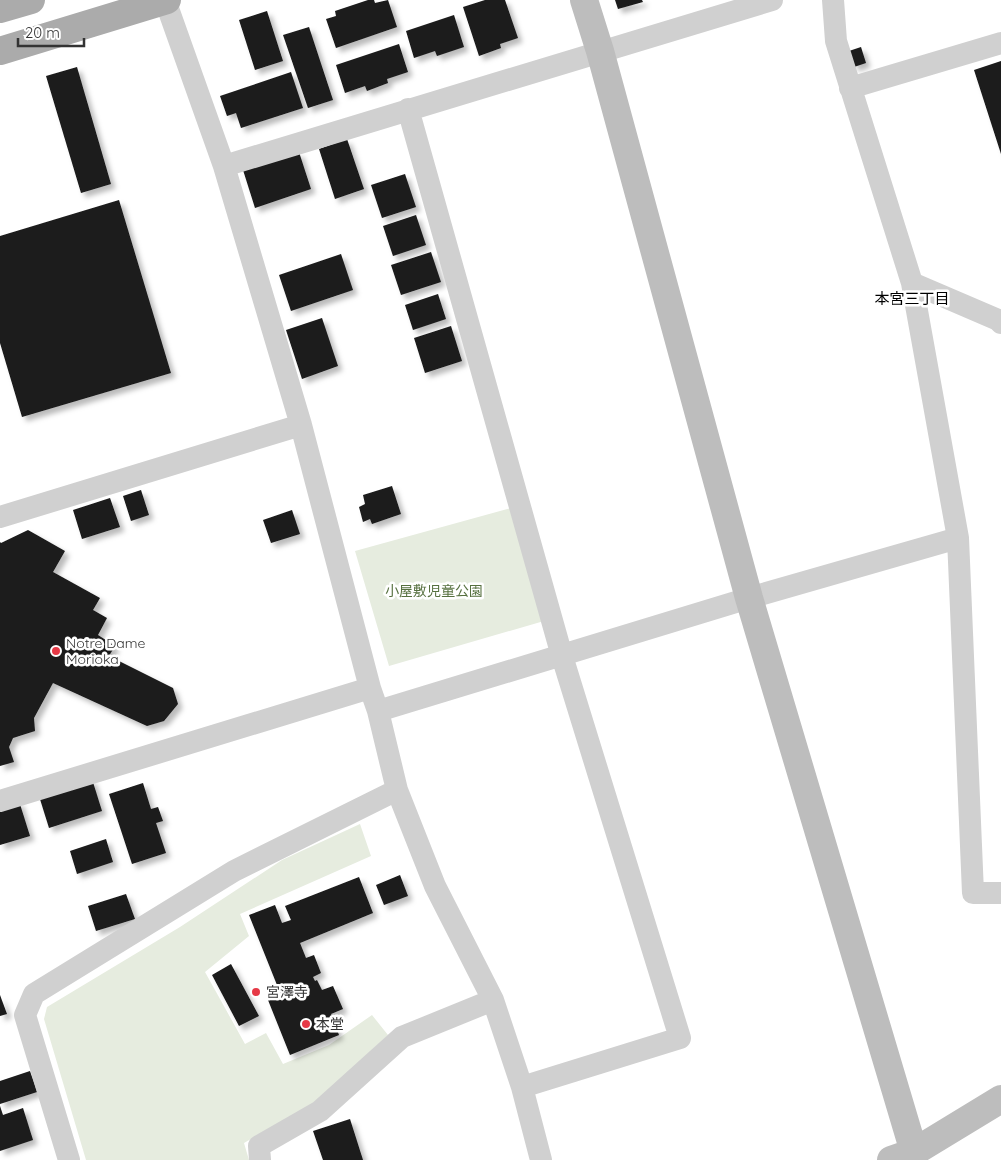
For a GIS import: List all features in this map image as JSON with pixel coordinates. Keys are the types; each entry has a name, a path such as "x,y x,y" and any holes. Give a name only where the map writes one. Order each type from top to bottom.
{"main road":[{"path":"0,9 31,0"},
{"path":"0,51 166,0"}],"street":[{"path":"166,0 224,166 301,425 370,688 378,711 397,790 435,886 493,1000 522,1087 541,1160"},
{"path":"584,0 600,51 750,598 910,1158 1001,1099"},
{"path":"224,166 772,0"},
{"path":"833,0 836,41 912,283 958,538 973,893 1001,893"},
{"path":"850,88 1001,43"},
{"path":"408,110 562,656 680,1038 522,1087"},
{"path":"912,283 998,320 1001,323"},
{"path":"0,517 301,425"},
{"path":"378,711 750,598 958,538"},
{"path":"0,801 370,688"},
{"path":"69,1160 25,1015 34,994 234,871 397,790"},
{"path":"260,1160 260,1146 320,1111 402,1037 493,1000"}],"green space":[{"name":"小屋敷児童公園","path":"511,508 544,621 389,666 355,551"},
{"path":"360,824 371,856 240,914 249,936 205,972 245,1044 266,1033 283,1064 329,1045 372,1015 388,1035 317,1101 244,1143 249,1160 86,1160 44,1019 47,1007 180,927 282,860"}],"building":[{"path":"368,0 374,0 375,3 388,0 397,27 336,48 326,19 336,16 335,11"},
{"path":"485,0 505,0 518,38 500,44 501,48 479,56 463,7"},
{"path":"615,0 642,0 643,2 618,9"},
{"path":"267,11 283,61 255,70 239,20"},
{"path":"454,15 464,47 437,56 435,51 414,58 406,31"},
{"path":"309,27 333,100 308,108 283,35"},
{"path":"399,44 408,72 387,79 388,83 367,91 365,86 345,93 336,65"},
{"path":"861,47 866,63 854,67 849,51"},
{"path":"1001,61 1001,154 974,70"},
{"path":"77,67 111,184 81,193 46,76"},
{"path":"291,72 303,108 241,128 236,113 227,116 220,96"},
{"path":"347,139 364,189 335,199 319,149"},
{"path":"299,152 311,189 255,208 243,170"},
{"path":"405,174 416,207 382,218 371,185"},
{"path":"119,200 171,373 22,417 0,343 0,236"},
{"path":"416,215 426,245 393,256 383,226"},
{"path":"431,252 441,282 401,295 391,265"},
{"path":"341,254 353,290 291,311 279,275"},
{"path":"438,294 446,319 413,330 405,305"},
{"path":"322,318 338,366 302,379 286,330"},
{"path":"451,326 462,361 425,373 414,338"},
{"path":"392,486 401,514 372,524 370,519 363,522 359,507 365,504 363,495"},
{"path":"141,490 149,515 131,521 123,496"},
{"path":"110,498 120,527 82,539 73,510"},
{"path":"292,510 300,534 271,543 263,520"},
{"name":"Notre Dame Morioka","path":"28,530 65,551 53,572 100,598 93,610 107,618 98,635 115,646 109,656 173,688 178,704 164,721 147,726 53,683 34,718 35,731 13,738 9,747 14,762 0,766 0,542"},
{"path":"92,779 102,811 49,828 39,796"},
{"path":"143,783 151,809 158,807 163,821 156,823 166,853 132,864 109,794"},
{"path":"19,801 30,836 0,845 0,808"},
{"path":"106,839 113,862 77,874 70,851"},
{"path":"400,875 408,896 384,905 376,885"},
{"path":"359,877 373,913 300,943 306,958 314,955 321,973 313,977 315,981 317,980 322,990 333,986 343,1009 331,1014 339,1035 290,1055 268,1000 281,995 249,915 275,905 282,923 291,920 285,906"},
{"path":"126,894 135,919 96,931 88,906"},
{"path":"231,964 259,1016 239,1026 212,975"},
{"path":"0,995 7,1014 0,1016"},
{"path":"30,1071 37,1092 0,1104 0,1081"},
{"path":"0,1106 3,1115 23,1108 33,1140 0,1151"},
{"path":"350,1119 363,1160 323,1160 313,1131"}],"place":[{"name":"Notre Dame Morioka","path":"56,651"},
{"name":"宮澤寺","path":"256,992"},
{"name":"本堂","path":"306,1024"}],"district":[{"name":"本宮三丁目","path":"912,299"}]}
